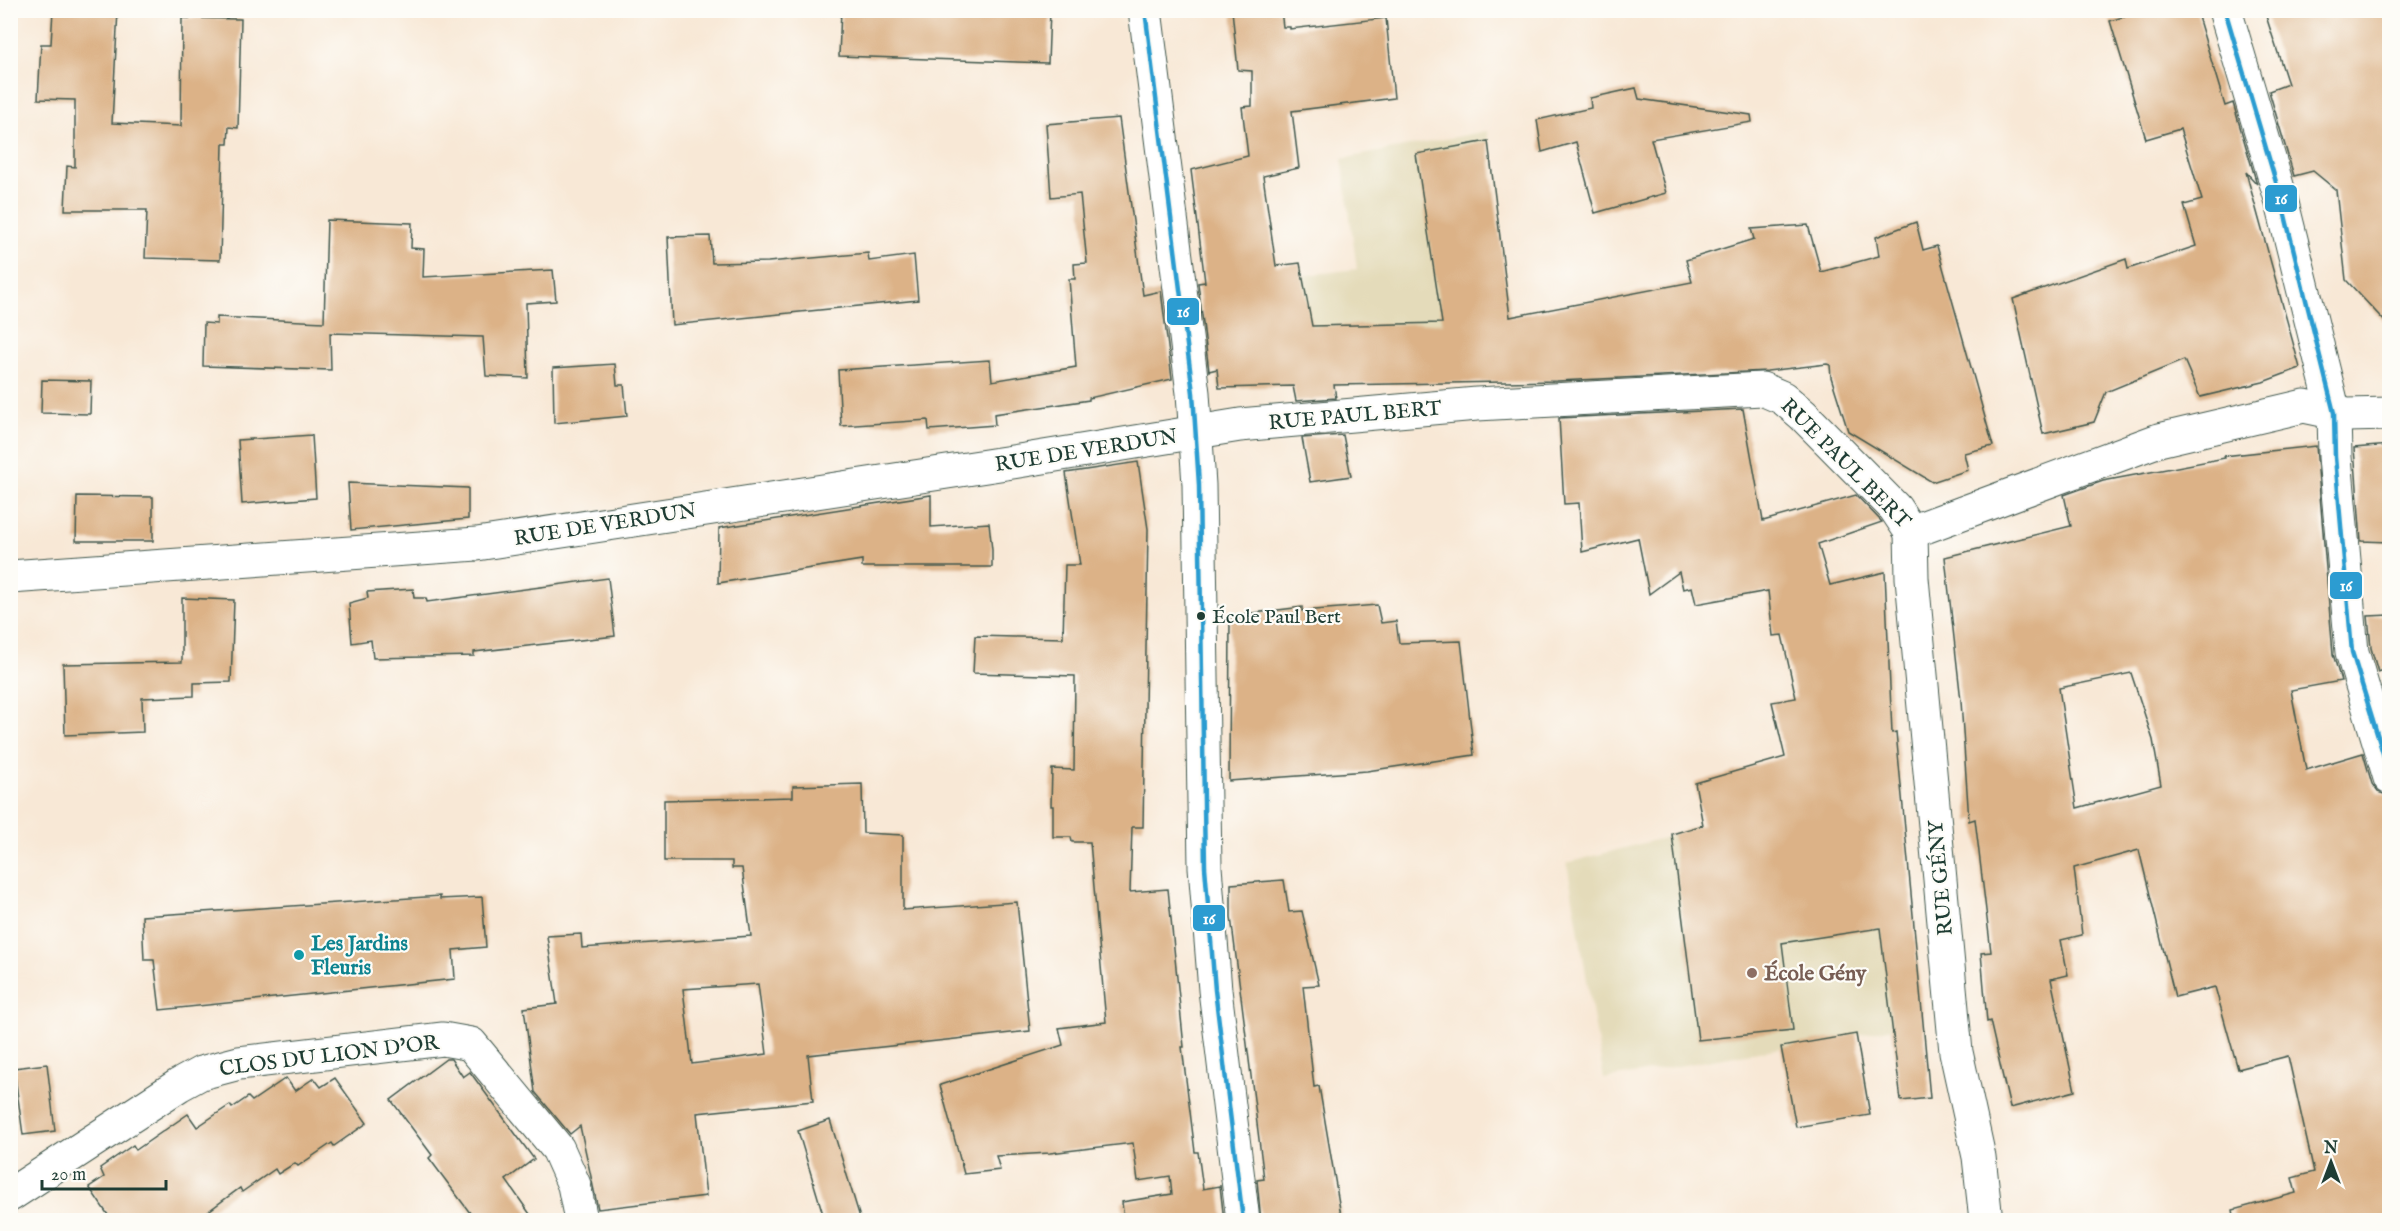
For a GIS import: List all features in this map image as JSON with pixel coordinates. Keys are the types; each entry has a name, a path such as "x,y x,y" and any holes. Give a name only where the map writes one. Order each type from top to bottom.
{"street":[{"path":"1145,10 1190,365 1196,433 1199,485 1205,867 1215,990 1243,1221"},
{"path":"2225,10 2281,199 2334,413 2335,457 2352,652 2390,778"},
{"name":"RUE PAUL BERT","path":"1196,433 1240,425 1477,404 1762,389 1783,398 1803,415 1895,508 1911,532 2159,440 2304,406 2334,413 2364,416 2390,414"},
{"name":"RUE DE VERDUN","path":"10,577 477,544 1196,433"},
{"name":"RUE GÉNY","path":"1911,532 1912,578 1956,1052 1979,1157 1986,1221"},
{"name":"CLOS DU LION D'OR","path":"10,1195 201,1073 239,1063 443,1039 471,1044 558,1149 574,1185 581,1221"},
{"path":"10,1207 14,1221"}],"shaded area":[{"path":"1487,131 1518,380 1219,388 1206,287 1357,269 1342,159"},
{"name":"École Gény","path":"1763,808 1876,879 1923,1023 1604,1079 1567,863 1671,836"}],"building":[{"path":"53,10 118,10 112,123 181,126 182,18 241,19 238,128 229,127 228,144 223,144 220,260 145,258 147,210 65,210 67,166 75,167 75,100 38,99 41,44 51,44"},
{"path":"841,10 1050,10 1048,63 839,56"},
{"path":"1232,10 1281,10 1283,27 1290,27 1290,29 1386,18 1394,98 1292,111 1299,168 1263,176 1276,266 1300,263 1312,326 1442,323 1416,154 1488,141 1510,317 1692,282 1686,260 1754,239 1751,229 1808,225 1821,272 1879,256 1876,237 1916,222 1923,250 1937,246 1993,446 1964,453 1968,470 1932,482 1848,431 1831,377 1830,365 1827,364 1767,371 1557,381 1334,385 1336,398 1296,401 1293,386 1219,388 1217,369 1209,371 1198,283 1205,282 1191,170 1248,156 1242,107 1252,106 1252,71 1238,70"},
{"path":"2145,10 2196,10 2225,106 2233,103 2257,184 2246,172 2300,368 2263,382 2200,397 2184,360 2106,392 2094,422 2043,434 2013,299 2126,259 2128,269 2196,246 2184,205 2202,200 2180,129 2146,139 2110,21"},
{"path":"2264,10 2390,10 2390,327 2346,280 2336,190 2313,171 2294,176 2269,91 2288,84"},
{"path":"1636,88 1639,99 1751,115 1752,122 1651,139 1666,193 1595,213 1576,142 1542,152 1537,120 1591,108 1590,98"},
{"path":"1119,118 1143,295 1161,291 1172,379 1089,398 1089,400 994,414 995,425 929,430 928,420 841,426 838,370 990,360 992,381 1076,367 1069,279 1075,279 1074,264 1087,263 1080,194 1051,197 1046,124"},
{"path":"327,220 412,223 411,248 424,249 423,277 553,270 556,301 526,303 528,378 486,376 483,337 330,333 331,370 203,366 204,323 217,324 217,317 324,322"},
{"path":"710,236 712,263 768,262 868,253 869,261 914,255 918,300 672,325 668,237"},
{"path":"615,364 617,385 624,385 627,416 554,423 553,368"},
{"path":"42,380 91,381 90,414 41,413"},
{"path":"1743,409 1763,521 1856,495 1882,522 1818,544 1830,585 1885,572 1892,733 1896,732 1930,1098 1901,1101 1880,928 1782,943 1793,1030 1698,1040 1672,834 1703,825 1695,783 1785,757 1772,702 1796,698 1782,635 1773,636 1768,591 1696,604 1692,587 1683,589 1679,572 1649,594 1638,538 1582,552 1579,503 1564,504 1559,418"},
{"path":"312,435 316,498 242,504 238,440"},
{"path":"1343,435 1351,476 1310,482 1302,438"},
{"path":"2390,445 2390,542 2361,541 2354,448"},
{"path":"2316,446 2333,654 2341,681 2291,690 2306,770 2363,753 2372,784 2378,792 2390,796 2390,1221 2235,1221 2233,1210 2296,1193 2292,1178 2314,1172 2288,1056 2238,1069 2215,987 2175,997 2139,850 2074,868 2082,935 2061,940 2068,975 2051,979 2075,1091 2010,1108 1990,1021 1987,1022 1981,953 1991,952 1975,819 1969,821 1961,701 1945,557 2071,526 2064,495 2103,481 2225,458 2224,456","holes":["2131,673 2153,740 2161,785 2077,808 2059,688"]},
{"path":"1138,462 1148,529 1143,827 1132,827 1130,892 1168,889 1184,1047 1182,1047 1195,1152 1198,1152 1203,1189 1220,1186 1224,1221 1124,1221 1122,1202 1172,1194 1170,1176 1138,1181 1133,1143 1050,1153 996,1156 1000,1170 964,1174 940,1085 1063,1045 1059,1028 1106,1022 1090,842 1072,842 1071,837 1053,837 1052,769 1074,770 1075,676 973,673 975,636 1063,638 1065,565 1080,565 1066,473"},
{"path":"348,483 468,488 468,519 351,530"},
{"path":"931,495 931,527 989,523 992,567 862,567 862,560 718,583 719,528"},
{"path":"77,496 153,497 153,541 76,541"},
{"path":"608,578 615,636 474,652 474,656 373,658 371,640 352,643 349,603 368,598 367,592 413,589 414,598 426,598 427,602"},
{"path":"182,598 234,600 231,682 194,683 194,696 142,698 143,732 65,735 63,664 182,662"},
{"path":"1377,605 1381,623 1396,621 1399,643 1461,641 1474,755 1367,771 1229,781 1230,616 1302,607 1302,611"},
{"path":"2390,615 2390,668 2378,672 2371,648 2368,616"},
{"path":"862,784 863,833 903,835 903,910 1017,902 1030,1031 808,1055 813,1101 697,1113 706,1196 598,1209 580,1126 570,1134 535,1092 524,1008 557,1004 547,936 581,934 582,948 751,936 742,868 732,868 732,861 664,861 664,800 793,797 793,786","holes":["758,984 767,1054 692,1064 683,989"]},
{"path":"1284,880 1289,912 1302,911 1319,985 1303,986 1314,1087 1319,1086 1342,1221 1261,1221 1257,1180 1264,1179 1231,917 1231,884"},
{"name":"Les Jardins Fleuris","path":"440,896 440,899 482,897 486,947 453,950 455,979 160,1010 154,960 144,960 142,916"},
{"path":"1856,1034 1870,1115 1796,1127 1781,1047"},
{"path":"446,1059 451,1059 463,1077 470,1072 534,1159 506,1180 532,1217 502,1221 476,1221 429,1158 432,1155 391,1100"},
{"path":"47,1064 55,1131 23,1135 14,1068"},
{"path":"286,1078 295,1091 314,1078 321,1087 335,1078 367,1123 334,1146 332,1143 298,1166 295,1163 278,1174 275,1169 242,1192 240,1188 195,1221 112,1221 89,1187 104,1177 100,1168 133,1145 136,1150 188,1114 197,1127 230,1105 232,1108 248,1097 252,1101"},
{"path":"830,1120 861,1221 825,1221 798,1131"}],"transit line":[{"name":"16","path":"1145,10 1193,393 1199,485 1205,867 1215,990 1243,1220"},
{"name":"16","path":"2225,10 2281,199 2334,413 2335,457 2352,652 2390,776"}],"place":[{"name":"École Paul Bert","path":"1201,616"},
{"name":"Les Jardins Fleuris","path":"299,955"},
{"name":"École Gény","path":"1752,973"}]}
